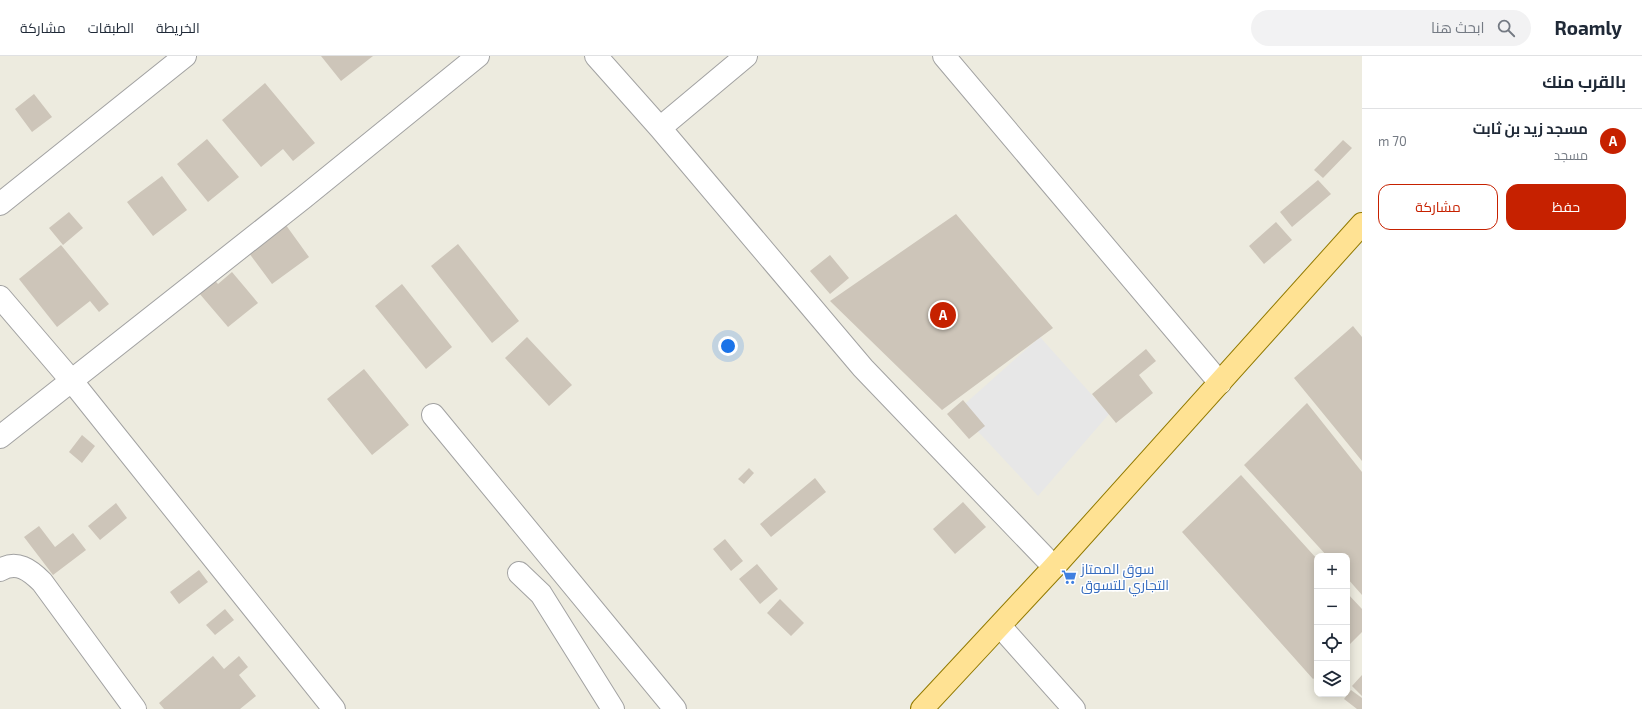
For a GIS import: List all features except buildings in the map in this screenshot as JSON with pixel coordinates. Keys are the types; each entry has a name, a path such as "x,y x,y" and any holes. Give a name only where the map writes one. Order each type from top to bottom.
{"main road":[{"path":"922,709 1054,567 1362,224"}],"street":[{"path":"0,204 185,56"},
{"path":"0,436 297,203 478,56"},
{"path":"596,56 660,128 863,368 1054,567"},
{"path":"660,128 746,56"},
{"path":"944,56 1220,383"},
{"path":"0,297 71,380 334,709"},
{"path":"433,415 675,709"},
{"path":"0,570 13,566 21,567 31,571 42,582 135,709"},
{"path":"519,573 541,594 613,709"},
{"path":"1000,626 1074,709"}],"shaded area":[{"path":"1040,337 1109,414 1038,496 958,410"}],"place":[{"name":"مسجد زيد بن ثابت","path":"943,315"},
{"name":"سوق الممتاز التجاري للتسوق","path":"1069,577"}]}
